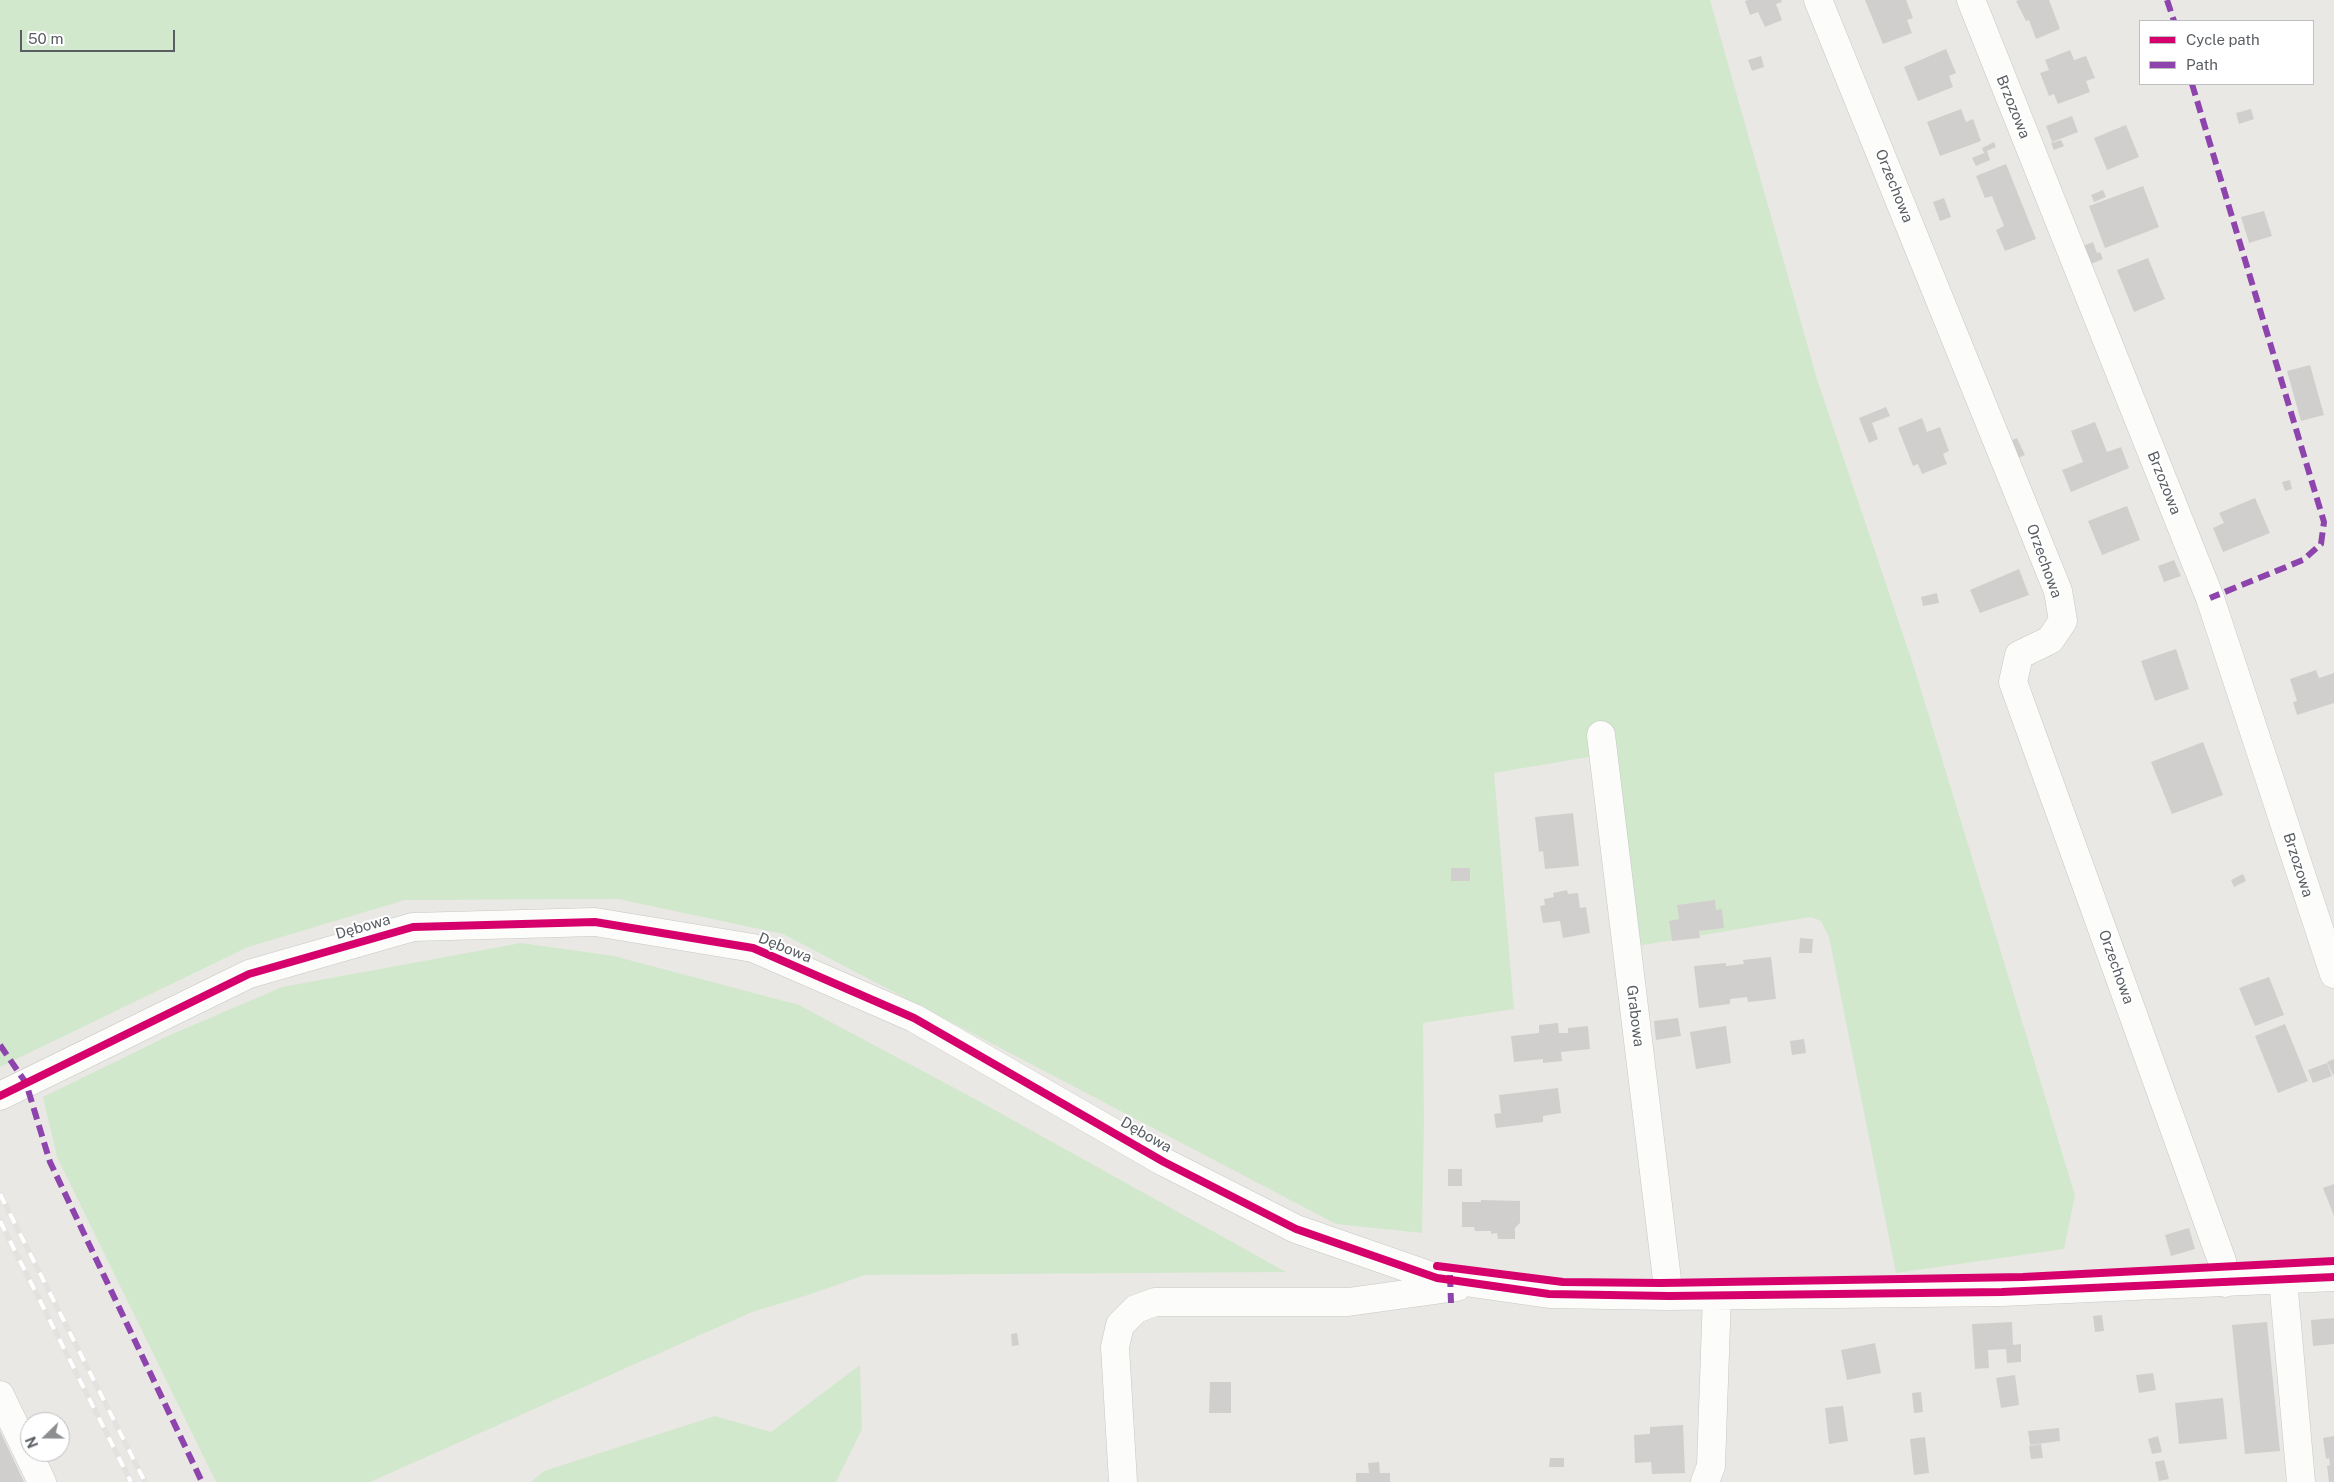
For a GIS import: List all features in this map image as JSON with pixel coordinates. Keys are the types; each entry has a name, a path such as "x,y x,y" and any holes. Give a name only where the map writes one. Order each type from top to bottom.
{"street":[{"name":"Orzechowa","path":"1818,0 2058,591 2063,621 2050,640 2020,655 2013,682 2222,1260 2225,1283"},
{"name":"Brzozowa","path":"1971,0 2210,598 2334,974"},
{"name":"Grabowa","path":"1601,735 1669,1296"},
{"name":"Dębowa","path":"0,1096 249,974 413,927 595,922 753,948 914,1018 1164,1162 1296,1229 1437,1278 1550,1294 1669,1296 2002,1292 2334,1277"},
{"path":"2283,1280 2301,1482"},
{"path":"1123,1482 1116,1347 1120,1325 1136,1309 1155,1302 1348,1302 1481,1284"},
{"path":"1705,1482 1712,1466 1717,1295"},
{"path":"0,1395 42,1482"}],"green space":[{"path":"0,0 1710,0 1817,379 1914,667 2075,1195 2064,1249 1896,1273 1829,937 1821,921 1811,917 1631,947 1612,753 1494,773 1514,1009 1423,1023 1422,1233 1336,1224 783,934 618,899 405,900 248,947 0,1067"},
{"path":"521,943 614,956 799,1005 975,1099 1286,1272 865,1275 752,1312 370,1482 216,1482 57,1157 43,1097 170,1035 282,987"},
{"path":"860,1365 862,1429 836,1482 531,1482 544,1471 715,1416 771,1432"}],"building":[{"path":"1781,0 1782,2 1776,4 1782,20 1765,27 1758,12 1750,15 1745,1"},
{"path":"1865,0 1906,0 1913,18 1907,20 1912,33 1883,44"},
{"path":"2049,0 2060,29 2036,39 2029,20 2026,21 2016,1"},
{"path":"1946,49 1956,73 1949,76 1953,87 1918,101 1904,67"},
{"path":"2070,50 2074,60 2086,56 2095,78 2086,81 2090,92 2058,104 2054,94 2049,96 2040,73 2049,70 2045,60"},
{"path":"1761,56 1764,67 1752,71 1748,60"},
{"path":"1961,109 1966,122 1973,119 1981,141 1940,156 1927,122"},
{"path":"2251,109 2254,119 2239,124 2236,113"},
{"path":"2072,116 2078,132 2052,142 2046,126"},
{"path":"2126,125 2139,157 2107,170 2094,138"},
{"path":"2061,140 2064,146 2054,150 2051,143"},
{"path":"1994,142 1996,147 1987,151 1990,160 1976,166 1972,158 1984,153 1982,148"},
{"path":"2006,164 2036,239 2005,251 1996,230 2004,226 1992,196 1985,198 1976,176"},
{"path":"2143,186 2159,227 2105,248 2089,206"},
{"path":"2103,190 2106,197 2094,202 2091,195"},
{"path":"1944,198 1951,217 1940,221 1933,202"},
{"path":"2264,211 2272,236 2249,243 2241,217"},
{"path":"2093,242 2097,253 2100,252 2103,259 2091,264 2083,246"},
{"path":"2148,258 2165,299 2134,312 2117,270"},
{"path":"2310,365 2324,415 2301,421 2287,371"},
{"path":"1886,407 1890,416 1872,423 1878,439 1869,443 1859,418"},
{"path":"1922,418 1927,432 1940,427 1949,451 1943,454 1947,464 1922,474 1918,464 1913,466 1898,428"},
{"path":"2095,422 2107,452 2121,447 2129,468 2071,492 2062,470 2083,462 2071,431"},
{"path":"2017,438 2025,455 2018,458 2010,441"},
{"path":"2290,480 2292,489 2285,491 2282,482"},
{"path":"2255,498 2270,533 2223,552 2213,528 2224,523 2219,513"},
{"path":"2127,506 2140,540 2102,555 2088,521"},
{"path":"2174,560 2181,576 2164,582 2158,566"},
{"path":"2019,569 2029,595 1980,613 1970,590"},
{"path":"1937,593 1939,603 1923,606 1921,597"},
{"path":"2176,649 2189,689 2155,701 2141,661"},
{"path":"2316,670 2319,678 2334,673 2334,703 2297,715 2293,702 2297,701 2290,679"},
{"path":"2203,742 2223,795 2172,814 2151,762"},
{"path":"1573,813 1579,866 1545,869 1543,851 1539,852 1535,817"},
{"path":"1451,868 1470,868 1470,881 1451,881"},
{"path":"2243,874 2246,881 2234,887 2231,880"},
{"path":"1567,890 1568,894 1578,893 1580,908 1586,907 1590,933 1563,938 1560,921 1543,923 1540,906 1545,905 1544,899 1554,897 1553,893"},
{"path":"1715,900 1716,910 1722,909 1724,928 1699,931 1700,938 1672,941 1669,921 1679,919 1677,905"},
{"path":"1800,938 1813,939 1812,953 1799,953"},
{"path":"1771,957 1776,999 1748,1002 1747,997 1730,999 1730,1004 1699,1008 1694,966 1726,963 1726,966 1744,964 1743,960"},
{"path":"2269,977 2284,1015 2255,1026 2239,988"},
{"path":"1678,1018 1681,1036 1656,1040 1654,1021"},
{"path":"1558,1023 1559,1033 1568,1033 1568,1028 1588,1026 1590,1049 1561,1052 1562,1061 1543,1063 1543,1059 1514,1062 1511,1036 1539,1033 1539,1025"},
{"path":"2285,1024 2308,1081 2278,1093 2255,1036"},
{"path":"1726,1026 1731,1063 1696,1069 1690,1032"},
{"path":"1804,1039 1806,1053 1792,1055 1790,1041"},
{"path":"2334,1059 2334,1075 2333,1075 2327,1062"},
{"path":"2327,1063 2332,1076 2313,1083 2308,1070"},
{"path":"1558,1088 1561,1113 1543,1116 1543,1122 1496,1128 1494,1114 1501,1113 1499,1095"},
{"path":"1448,1169 1462,1169 1462,1186 1448,1186"},
{"path":"2334,1184 2334,1216 2323,1188"},
{"path":"1481,1200 1520,1201 1520,1223 1515,1228 1515,1239 1498,1239 1497,1233 1491,1234 1491,1231 1475,1231 1474,1227 1462,1227 1462,1202 1481,1202"},
{"path":"2189,1228 2195,1249 2171,1256 2165,1235"},
{"path":"2102,1315 2104,1331 2095,1332 2093,1316"},
{"path":"2334,1318 2334,1344 2313,1346 2311,1320"},
{"path":"2012,1322 2013,1345 2021,1344 2021,1362 2007,1363 2006,1349 1988,1350 1989,1368 1975,1369 1972,1324"},
{"path":"2267,1322 2280,1451 2245,1454 2232,1325"},
{"path":"1017,1333 1019,1345 1012,1346 1011,1334"},
{"path":"1875,1343 1881,1373 1847,1380 1841,1350"},
{"path":"2153,1373 2156,1390 2139,1393 2136,1375"},
{"path":"2015,1375 2019,1405 2001,1408 1996,1378"},
{"path":"1210,1382 1231,1382 1231,1413 1209,1413"},
{"path":"1921,1392 1923,1412 1914,1413 1912,1393"},
{"path":"2223,1398 2227,1439 2179,1444 2175,1403"},
{"path":"1843,1406 1848,1441 1829,1444 1825,1408"},
{"path":"1683,1425 1685,1473 1652,1474 1651,1462 1635,1463 1634,1435 1650,1434 1650,1427"},
{"path":"2059,1428 2060,1441 2030,1445 2028,1431"},
{"path":"0,1431 24,1482 0,1482"},
{"path":"2158,1436 2162,1452 2152,1454 2148,1439"},
{"path":"2334,1436 2334,1482 2329,1482 2327,1466 2330,1465 2329,1458 2326,1459 2323,1438"},
{"path":"1925,1437 1929,1473 1914,1475 1910,1439"},
{"path":"2041,1444 2043,1458 2031,1459 2029,1446"},
{"path":"1550,1458 1564,1458 1564,1467 1549,1467"},
{"path":"2164,1460 2169,1479 2159,1481 2155,1462"},
{"path":"1379,1462 1380,1473 1390,1473 1390,1482 1356,1482 1356,1473 1369,1473 1368,1463"}],"railway":[{"path":"0,1194 145,1482"},
{"path":"0,1221 131,1482"}],"marked path":[{"path":"2167,0 2174,20"},
{"path":"2192,85 2324,522 2321,544 2303,560 2210,598"},
{"path":"0,1045 26,1083 50,1162 202,1482"},
{"path":"1450,1275 1451,1303"}],"cycle path":[{"path":"0,1096 249,974 413,927 595,922 753,948 914,1018 1164,1162 1296,1229 1437,1278 1549,1294 1669,1296 2002,1292 2334,1277"},
{"path":"1437,1266 1563,1282 1661,1283 2023,1277 2334,1261"}]}
